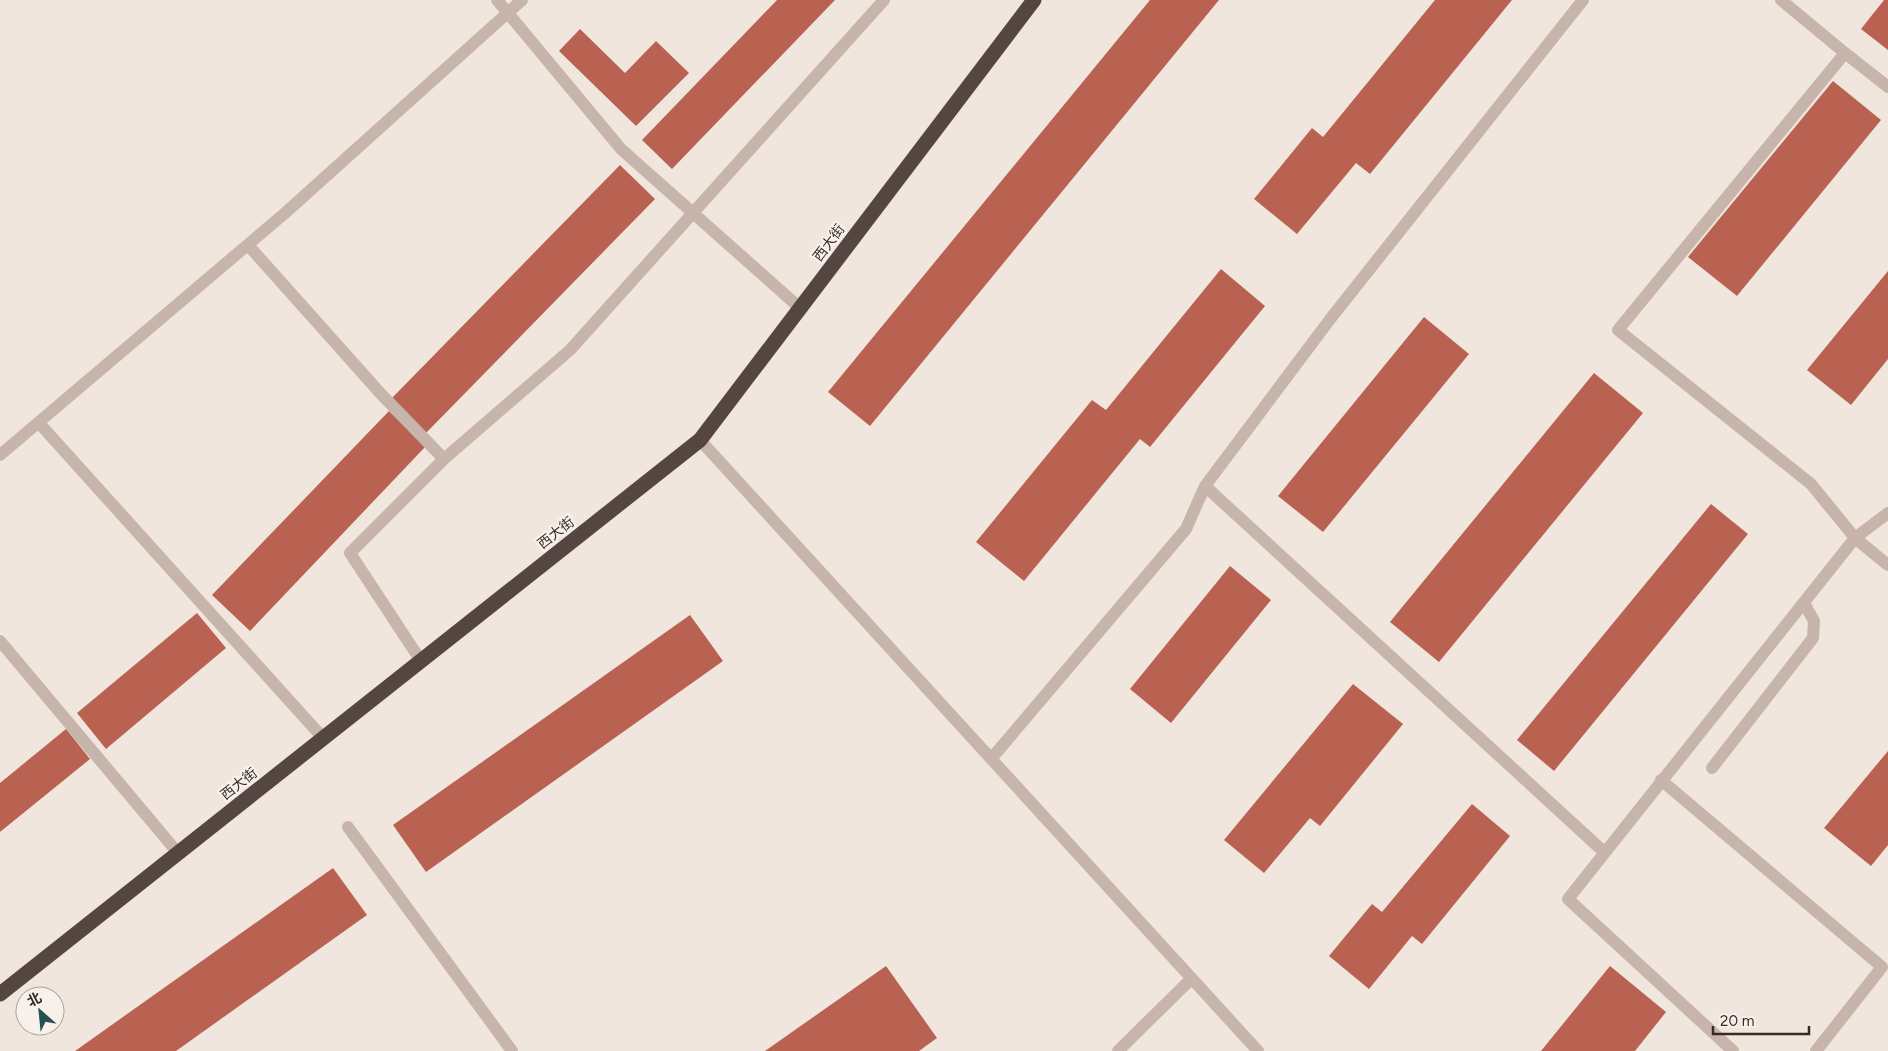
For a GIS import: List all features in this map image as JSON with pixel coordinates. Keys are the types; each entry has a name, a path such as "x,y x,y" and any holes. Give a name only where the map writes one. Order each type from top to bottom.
{"highway":[{"name":"西大街","path":"0,994 700,440 1034,0"}],"street":[{"path":"498,0 621,149 800,308"},
{"path":"0,456 248,244 522,0"},
{"path":"421,660 350,553 444,459 570,350 884,0"},
{"path":"991,759 1186,529 1205,486 1331,318 1583,0"},
{"path":"1781,0 1845,54 1888,87"},
{"path":"1845,54 1618,330 1810,484 1855,538 1888,565"},
{"path":"248,244 381,394 444,459"},
{"path":"39,422 323,738"},
{"path":"700,440 1258,1051"},
{"path":"1205,486 1604,852"},
{"path":"1732,1051 1568,899 1855,538 1888,513"},
{"path":"1712,768 1813,638 1814,621 1804,603"},
{"path":"0,641 178,853"},
{"path":"1661,780 1882,967 1816,1051"},
{"path":"348,827 512,1051"},
{"path":"1118,1051 1192,979"}],"building":[{"path":"777,0 835,0 672,169 642,140"},
{"path":"1150,0 1219,0 870,426 828,392"},
{"path":"1435,0 1512,0 1370,174 1356,163 1297,234 1254,199 1312,128 1323,137"},
{"path":"1884,0 1888,0 1888,50 1861,29"},
{"path":"580,29 625,73 656,41 689,73 636,126 559,51"},
{"path":"1833,81 1881,120 1737,296 1688,257"},
{"path":"620,165 655,199 426,433 391,399"},
{"path":"1221,269 1265,306 1150,447 1140,439 1024,581 976,542 1092,400 1106,410"},
{"path":"1888,271 1888,359 1851,405 1807,370"},
{"path":"1424,317 1469,354 1323,532 1278,496"},
{"path":"1594,373 1643,413 1439,662 1390,622"},
{"path":"389,411 426,446 250,631 212,595"},
{"path":"1711,504 1748,534 1554,771 1517,740"},
{"path":"1230,566 1271,600 1171,723 1130,689"},
{"path":"197,613 226,648 106,749 77,713"},
{"path":"690,615 723,661 426,872 393,825"},
{"path":"1353,684 1403,724 1320,826 1310,818 1264,873 1224,840"},
{"path":"66,729 90,759 0,832 0,783"},
{"path":"1888,751 1888,845 1871,866 1824,828"},
{"path":"1472,804 1510,836 1422,944 1412,936 1369,989 1329,956 1372,904 1382,912"},
{"path":"333,868 367,915 176,1051 75,1051"},
{"path":"886,966 937,1038 919,1051 765,1051"},
{"path":"1610,966 1666,1012 1635,1051 1541,1051"}]}
